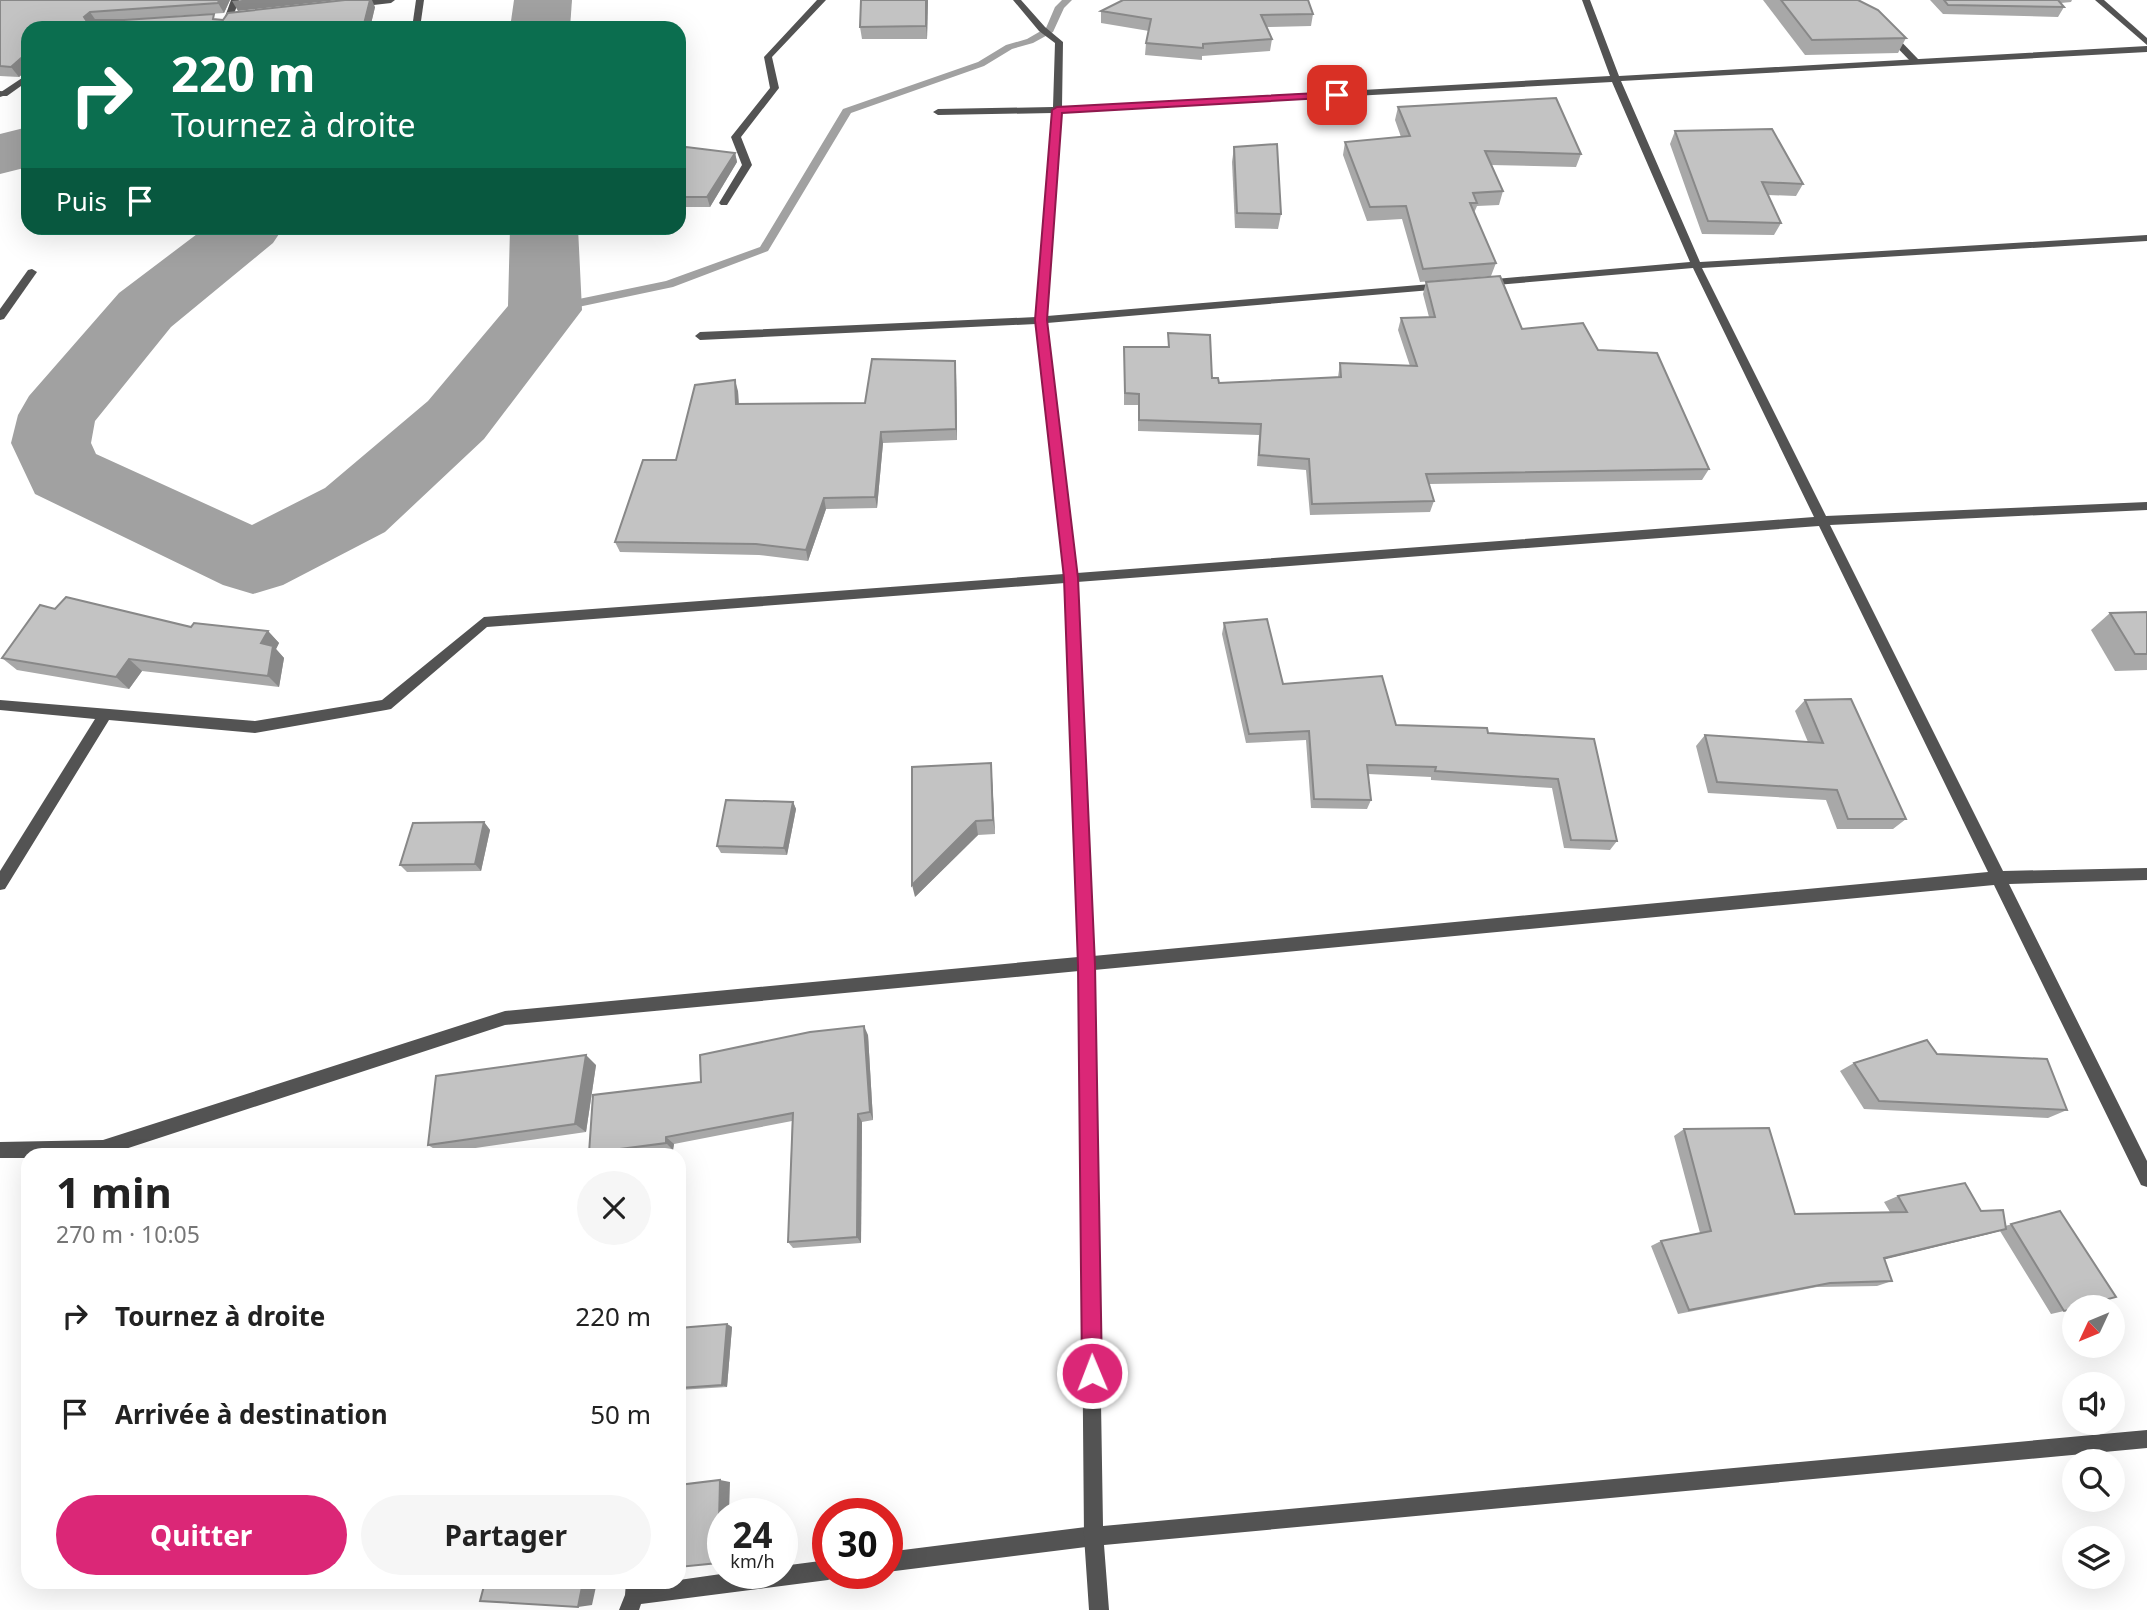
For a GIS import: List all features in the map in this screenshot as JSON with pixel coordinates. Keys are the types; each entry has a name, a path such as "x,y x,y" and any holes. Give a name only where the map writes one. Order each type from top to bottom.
{"street":[{"path":"228,21 235,0"},
{"path":"351,5 391,0"},
{"path":"417,21 420,0"},
{"path":"724,203 747,165 736,137 775,88 768,57 822,0"},
{"path":"1017,0 1042,29 1059,42 1057,110 1041,320 1071,578 1086,965 1094,1536 1099,1610"},
{"path":"1586,0 1616,80 1696,265 1996,878 2147,1179"},
{"path":"2099,0 2147,42"},
{"path":"216,19 243,17"},
{"path":"1882,27 1916,62"},
{"path":"938,112 1057,110 2147,49"},
{"path":"2,94 21,82"},
{"path":"1473,284 1696,265 2147,238"},
{"path":"0,317 32,272"},
{"path":"700,336 1041,320 1459,285"},
{"path":"0,705 255,727 386,705 484,622 1823,520 2147,506"},
{"path":"0,884 105,714"},
{"path":"103,1148 505,1018 1996,878 2147,874"},
{"path":"0,1150 21,1150"},
{"path":"903,1560 1094,1536 2147,1439"},
{"path":"686,1589 812,1572"},
{"path":"633,1596 686,1589"}],"building":[{"path":"0,0 219,0 218,3 90,12 84,17 86,20 124,20 214,14 213,19 223,20 228,13 345,0 370,0 365,21 21,21 21,58 11,67 0,66"},
{"path":"861,0 926,0 926,26 860,27"},
{"path":"1123,0 1308,0 1313,14 1261,15 1272,39 1203,44 1203,48 1146,43 1151,19 1101,11"},
{"path":"1781,0 1858,0 1878,10 1906,38 1812,40"},
{"path":"1944,0 2058,0 2064,7 1948,5"},
{"path":"1556,98 1581,154 1485,151 1503,191 1473,193 1477,203 1470,203 1496,263 1423,269 1406,206 1370,207 1345,142 1410,136 1398,107"},
{"path":"1772,129 1803,184 1762,182 1781,223 1708,221 1675,131"},
{"path":"1277,144 1281,214 1237,213 1234,147"},
{"path":"686,147 735,153 707,197 686,197"},
{"path":"1500,276 1522,329 1583,323 1598,350 1657,353 1709,469 1426,474 1434,501 1312,504 1309,459 1259,455 1261,424 1139,420 1139,394 1125,393 1124,347 1169,347 1168,333 1210,335 1212,378 1218,378 1219,383 1341,377 1340,363 1417,366 1401,318 1435,317 1426,282"},
{"path":"872,359 955,361 956,429 881,432 875,497 824,498 806,550 756,544 615,542 643,460 676,460 695,385 735,380 736,404 865,403"},
{"path":"66,597 191,627 194,623 268,631 261,643 273,646 268,676 129,659 116,677 2,658 40,605 55,609"},
{"path":"2147,612 2147,654 2135,654 2110,613"},
{"path":"1267,619 1283,684 1382,676 1396,725 1487,728 1488,733 1594,739 1617,841 1571,840 1558,779 1435,771 1436,767 1367,765 1371,800 1314,799 1309,731 1249,734 1224,623"},
{"path":"1851,699 1906,819 1848,819 1837,790 1717,782 1705,735 1823,743 1805,700"},
{"path":"991,763 993,820 976,821 912,885 912,767"},
{"path":"726,800 793,802 784,848 717,846"},
{"path":"484,822 475,864 400,865 413,823"},
{"path":"864,1026 870,1112 858,1114 857,1237 788,1242 793,1113 666,1137 666,1143 628,1148 589,1148 593,1095 701,1082 700,1055 810,1032"},
{"path":"1927,1040 1937,1054 2047,1059 2067,1110 1879,1101 1854,1063"},
{"path":"586,1055 575,1124 428,1145 436,1076"},
{"path":"1769,1128 1795,1214 1907,1212 1898,1196 1965,1183 1981,1211 2003,1210 2006,1229 1884,1258 1892,1281 1830,1283 1689,1310 1661,1241 1711,1231 1684,1129"},
{"path":"2060,1211 2115,1295 2062,1295 2062,1308 2011,1224"},
{"path":"727,1324 722,1385 686,1388 686,1327"},
{"path":"720,1480 720,1498 707,1498 707,1564 686,1566 686,1484"},
{"path":"483,1589 582,1589 578,1607 480,1601"}],"waterway":[{"path":"541,21 543,0"},
{"path":"545,310 669,284 764,249 847,111 981,64 1009,47 1030,41 1050,30 1060,7 1067,0"},
{"path":"0,154 21,149"},
{"path":"239,235 145,310 57,415 51,443 64,473 253,562 355,510 456,420 545,310 544,235"}],"route":[{"path":"1092,1373 1086,965 1071,578 1041,320 1057,110 1337,95"}]}
